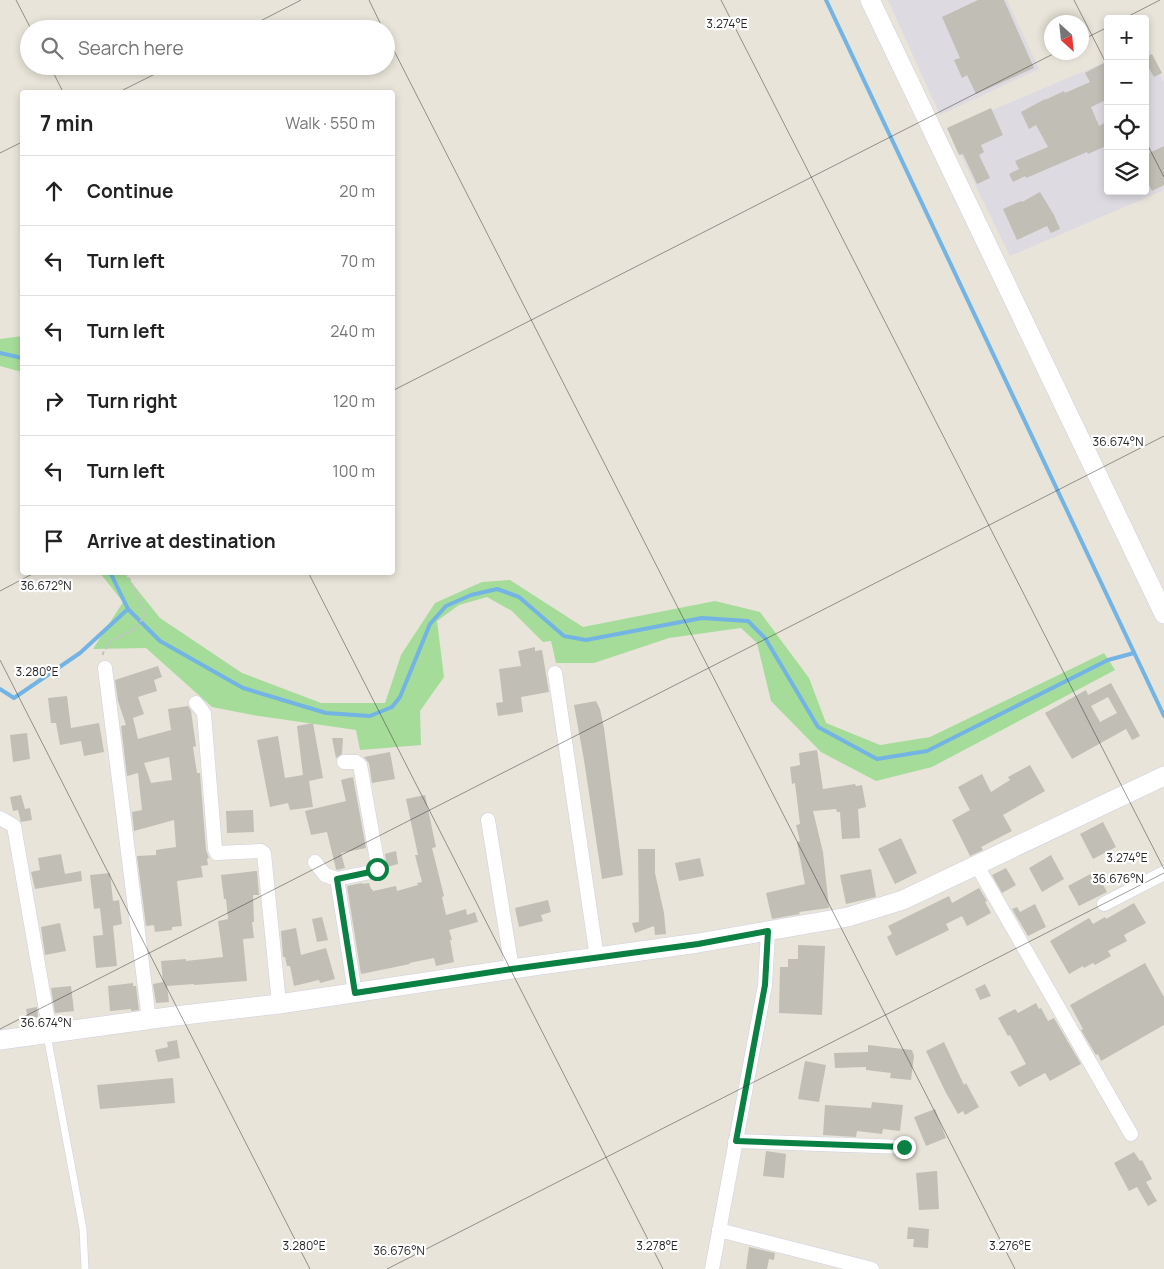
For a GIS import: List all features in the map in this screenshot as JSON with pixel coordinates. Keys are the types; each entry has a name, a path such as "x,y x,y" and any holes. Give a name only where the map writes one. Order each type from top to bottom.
{"main road":[{"path":"870,0 1164,614"},
{"path":"0,1040 279,1004 512,969 698,944 848,917 903,900 1164,776"}],"street":[{"path":"105,668 149,1020"},
{"path":"555,673 597,958"},
{"path":"196,703 204,713 214,849 217,852 261,851 264,853 279,1004"},
{"path":"315,862 325,875 337,879 375,871 378,866 360,765 356,762 344,762"},
{"path":"0,818 14,826 48,1034"},
{"path":"488,820 512,969"},
{"path":"976,864 1131,1134"},
{"path":"1104,904 1164,873"},
{"path":"337,879 355,993"},
{"path":"712,1269 765,985 768,931"},
{"path":"736,1141 904,1147"},
{"path":"719,1230 872,1269"}],"lane":[{"path":"48,1034 83,1229 85,1269"}],"path":[{"path":"105,668 103,653 111,641 136,628 145,616 144,609 127,575"}],"shaded area":[{"path":"888,0 1007,0 1039,69 940,115"},
{"path":"1149,49 1164,83 1164,190 1010,256 948,129 1104,63 1104,195 1149,195"}],"green space":[{"path":"20,336 20,371 0,366 0,339"},
{"path":"102,575 126,575 160,618 242,673 321,703 385,703 401,655 435,603 482,582 510,580 583,627 715,601 760,612 809,678 826,723 880,745 930,737 1104,653 1115,670 932,767 876,781 821,752 771,701 757,643 741,628 669,638 594,663 556,663 551,641 543,642 512,611 487,597 459,605 437,621 444,677 420,711 421,745 360,750 356,730 212,707 146,648 93,649 123,602"}],"building":[{"path":"978,0 1004,0 1034,68 976,94 967,75 962,78 954,60 960,58 942,17"},
{"path":"1152,54 1162,73 1154,77 1149,68 1149,56"},
{"path":"1104,63 1104,101 1091,107 1099,126 1104,123 1104,147 1013,182 1009,174 1019,169 1015,161 1048,147 1036,125 1029,129 1021,112 1045,99 1090,82 1085,73"},
{"path":"991,108 1003,135 981,145 984,152 979,155 990,178 977,184 963,154 959,155 947,128"},
{"path":"1164,146 1164,185 1152,191 1149,185 1149,153"},
{"path":"1040,192 1060,229 1051,233 1047,226 1017,240 1003,209 1022,202"},
{"path":"535,647 535,651 542,650 549,692 521,697 523,712 498,716 496,703 503,702 499,669 521,666 518,651"},
{"path":"158,666 162,677 154,680 157,691 138,697 144,714 133,718 138,739 171,730 168,709 188,706 191,711 196,746 193,747 197,773 200,773 206,850 209,858 207,859 208,865 201,866 203,877 177,881 182,926 172,927 172,930 155,932 154,925 146,926 137,856 156,855 156,850 176,847 174,820 134,831 132,812 142,810 138,773 127,776 121,726 126,725 118,701 115,680","holes":["169,757 172,780 151,783 144,763"]},
{"path":"1111,683 1140,736 1132,740 1126,729 1072,759 1045,713 1086,690 1088,695","holes":["1108,697 1117,713 1100,722 1091,706"]},
{"path":"67,696 71,728 99,723 104,752 84,756 81,741 60,745 56,723 51,723 48,698"},
{"path":"596,701 600,709 604,728 623,875 602,879 574,705"},
{"path":"313,723 323,778 309,781 313,807 290,810 288,803 270,807 257,740 278,736 285,778 303,775 297,726"},
{"path":"27,733 30,759 13,762 10,735"},
{"path":"332,738 343,738 342,754 336,758"},
{"path":"817,750 823,789 855,784 856,786 862,785 866,807 858,809 860,838 842,839 840,812 837,812 836,809 813,811 823,852 829,908 799,912 800,914 772,919 766,893 805,884 797,842 800,841 796,825 800,824 795,783 792,784 790,767 800,765 799,753"},
{"path":"390,752 395,779 372,783 369,763 364,757"},
{"path":"1030,765 1045,791 1003,815 1012,831 981,847 983,850 970,856 952,820 970,810 958,787 982,774 991,792 1010,780 1008,777"},
{"path":"353,777 366,848 341,853 345,868 337,870 327,832 311,835 305,811 346,801 341,780"},
{"path":"21,795 25,809 30,808 32,820 21,822 18,810 13,811 10,797"},
{"path":"425,795 436,847 432,848 444,896 442,897 446,915 466,909 467,915 475,912 478,922 449,930 454,962 436,966 434,958 361,974 347,886 369,883 373,891 396,886 397,891 422,882 415,855 418,855 406,799"},
{"path":"253,810 254,832 227,833 226,811"},
{"path":"1103,822 1116,847 1093,859 1080,834"},
{"path":"901,838 917,873 895,884 878,849"},
{"path":"638,849 655,849 655,873 664,913 666,934 655,935 654,926 635,933 632,923 639,922"},
{"path":"396,851 398,864 387,867 385,854"},
{"path":"61,854 65,874 81,871 82,881 35,889 31,872 40,870 38,858"},
{"path":"1051,855 1064,879 1042,892 1029,868"},
{"path":"700,858 704,876 679,881 675,863"},
{"path":"1006,868 1016,885 1002,893 992,875"},
{"path":"871,869 876,897 846,904 840,875"},
{"path":"257,871 259,895 253,895 254,922 252,922 254,938 243,939 247,981 167,986 169,1002 156,1003 153,984 163,982 161,961 186,959 186,961 223,957 218,921 228,919 221,875"},
{"path":"1096,871 1107,892 1079,906 1068,886"},
{"path":"110,873 113,901 119,900 122,924 113,926 117,966 96,968 93,936 103,935 100,908 94,909 90,875"},
{"path":"979,888 987,901 985,902 991,913 967,926 962,916 946,924 949,930 896,956 887,937 892,934 888,926 949,896 952,903"},
{"path":"548,900 551,912 541,915 543,921 519,927 515,908"},
{"path":"1134,903 1146,923 1124,935 1127,941 1108,951 1111,956 1095,965 1093,963 1084,968 1083,966 1069,974 1050,941 1089,918 1093,924"},
{"path":"1035,904 1046,927 1028,936 1012,909 1017,907 1020,912"},
{"path":"322,917 328,940 317,942 312,919"},
{"path":"60,923 66,951 45,955 41,927"},
{"path":"296,928 301,955 326,948 335,979 320,983 319,980 294,986 290,966 287,966 285,957 283,957 281,931"},
{"path":"798,945 825,946 822,1015 779,1013 780,967 788,967 788,959 798,959"},
{"path":"1145,963 1164,997 1164,1025 1101,1061 1081,1030 1083,1029 1070,1005"},
{"path":"133,983 133,986 136,986 139,1010 110,1011 108,986"},
{"path":"985,984 991,996 980,1000 975,989"},
{"path":"71,986 74,1011 55,1013 51,988"},
{"path":"1036,1003 1048,1021 1054,1018 1081,1064 1050,1081 1045,1073 1019,1087 1010,1072 1026,1064 998,1018 1015,1009 1018,1013"},
{"path":"37,1007 38,1017 28,1019 26,1009"},
{"path":"177,1040 180,1058 158,1062 155,1050 168,1047 167,1042"},
{"path":"944,1042 964,1085 966,1083 979,1107 965,1115 963,1111 958,1114 926,1051"},
{"path":"868,1045 912,1050 914,1056 911,1080 890,1078 891,1073 866,1070 866,1067 835,1068 834,1053 868,1052"},
{"path":"805,1061 826,1065 819,1102 798,1099"},
{"path":"173,1078 175,1103 100,1109 97,1085"},
{"path":"872,1102 903,1105 900,1131 883,1129 882,1134 857,1131 856,1137 823,1135 825,1105 871,1108"},
{"path":"935,1109 946,1138 926,1146 914,1117"},
{"path":"766,1151 786,1154 784,1178 763,1176"},
{"path":"1134,1152 1140,1161 1142,1160 1152,1179 1146,1182 1157,1201 1148,1206 1137,1187 1129,1191 1114,1163"},
{"path":"937,1171 939,1209 919,1210 916,1173"},
{"path":"908,1227 929,1229 928,1248 913,1247 914,1239 907,1239"},
{"path":"749,1247 775,1253 774,1260 769,1259 767,1269 746,1269"}],"waterway":[{"path":"826,0 1164,716"},
{"path":"0,353 20,358"},
{"path":"111,575 128,609 160,641 243,688 326,713 370,716 392,707 400,697 430,624 446,606 471,595 497,589 519,597 564,636 586,640 702,618 748,621 765,638 818,727 877,759 927,751 1108,660 1134,653"},
{"path":"0,689 14,698 80,653 128,609"}],"route":[{"path":"377,869 337,879 355,993 512,969 698,944 768,931 765,985 736,1141 904,1147"}]}
